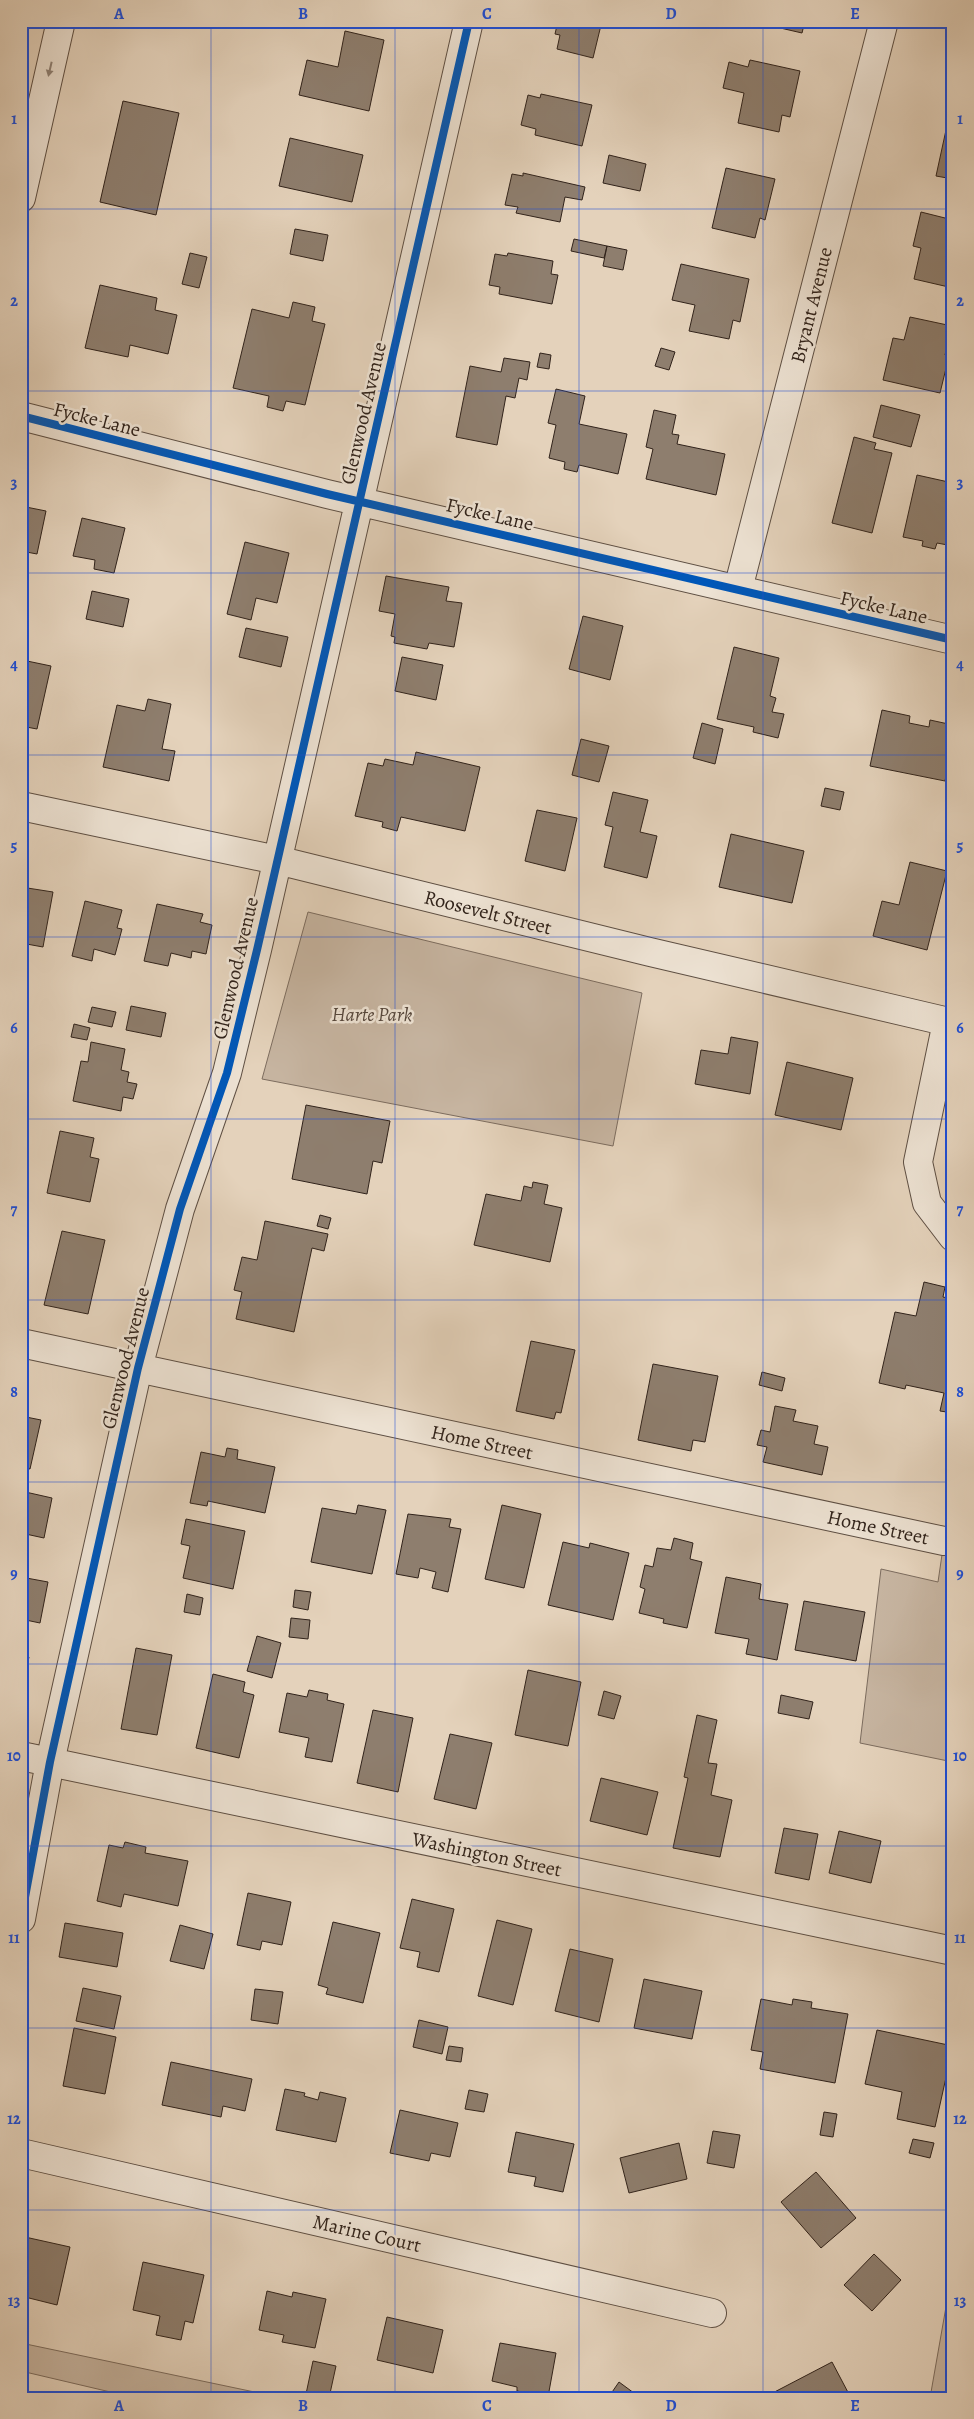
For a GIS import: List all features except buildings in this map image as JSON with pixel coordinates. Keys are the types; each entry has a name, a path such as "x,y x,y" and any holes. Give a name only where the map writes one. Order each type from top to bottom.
{"street":[{"path":"21,198 60,21"},
{"name":"Glenwood Avenue","path":"21,1919 50,1762 138,1368 180,1209 226,1072 277,860 469,21"},
{"name":"Bryant Avenue","path":"738,589 884,21"},
{"name":"Fycke Lane","path":"21,416 359,501 953,640"},
{"name":"Roosevelt Street","path":"21,806 277,860 650,952 950,1022"},
{"path":"950,1022 918,1162 927,1203 953,1237"},
{"name":"Home Street","path":"21,1343 944,1541"},
{"name":"Washington Street","path":"21,1756 953,1951"},
{"name":"Marine Court","path":"21,2153 712,2313"}],"green space":[{"name":"Harte Park","path":"308,912 642,993 613,1146 262,1079"},
{"path":"944,1541 953,1541 953,1762 860,1743 881,1569 938,1582"},
{"path":"953,2267 953,2398 930,2398"},
{"path":"21,2343 283,2398 136,2398 21,2371"}],"cycle path":[{"path":"21,1919 50,1762 138,1368 180,1209 227,1073 257,950 469,21"},
{"path":"21,416 327,494 953,640"}]}
